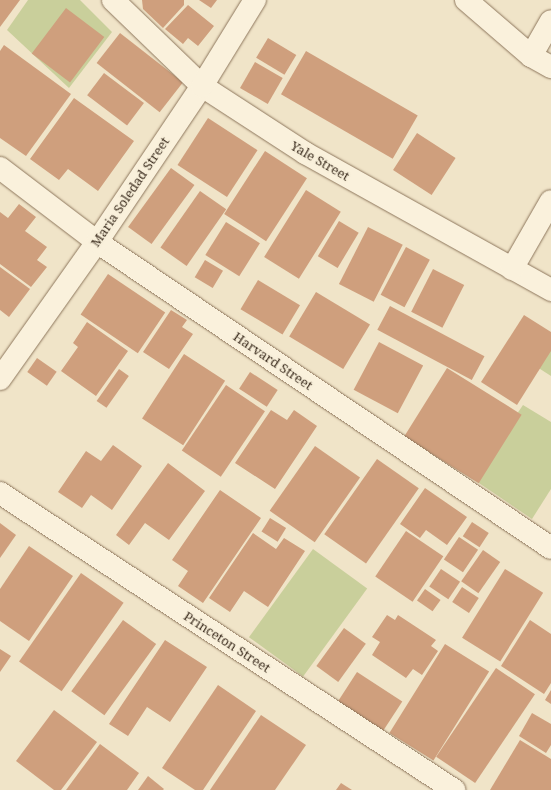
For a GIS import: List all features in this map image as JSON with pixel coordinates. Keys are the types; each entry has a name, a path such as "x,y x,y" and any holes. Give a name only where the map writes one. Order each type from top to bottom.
{"street":[{"name":"Yale Street","path":"113,0 202,86 304,153 551,290"},
{"name":"Maria Soledad Street","path":"0,379 96,242 202,86 255,0"},
{"path":"466,0 531,56 551,67"},
{"path":"531,56 551,21"},
{"name":"Harvard Street","path":"0,168 96,242 551,548"},
{"path":"512,269 551,201"},
{"name":"Princeton Street","path":"0,493 454,790"}],"green space":[{"path":"28,0 80,0 112,32 69,88 7,30"},
{"path":"551,341 551,376 537,367"},
{"path":"523,405 551,422 551,489 532,519 473,479"},
{"path":"313,549 367,588 303,677 249,637"}],"building":[{"path":"0,0 20,0 0,27"},
{"path":"142,0 184,0 184,5 163,28 143,9"},
{"path":"199,0 217,0 211,8"},
{"path":"188,5 214,26 198,46 188,38 183,44 165,29"},
{"path":"66,8 104,37 70,82 32,54"},
{"path":"120,33 183,82 160,112 97,63"},
{"path":"268,38 296,55 284,75 256,58"},
{"path":"4,45 71,94 26,156 0,138 0,51"},
{"path":"306,51 418,115 393,159 281,94"},
{"path":"255,62 283,78 268,104 240,88"},
{"path":"104,73 144,103 127,125 87,95"},
{"path":"74,98 134,141 98,191 68,169 59,180 30,159"},
{"path":"208,118 257,150 227,197 178,165"},
{"path":"417,133 456,158 432,195 393,170"},
{"path":"265,151 307,178 266,241 224,214"},
{"path":"171,168 194,185 152,244 128,227"},
{"path":"306,190 341,212 299,279 264,257"},
{"path":"200,191 226,209 187,266 160,248"},
{"path":"19,204 36,217 25,231 47,247 37,260 47,267 31,287 0,264 0,212 8,218"},
{"path":"339,221 359,233 338,268 318,256"},
{"path":"226,222 260,243 239,276 205,255"},
{"path":"368,227 403,245 374,302 339,284"},
{"path":"406,247 430,260 404,307 381,295"},
{"path":"205,260 223,271 213,288 195,277"},
{"path":"0,267 30,289 9,317 0,310"},
{"path":"433,269 464,285 442,328 411,312"},
{"path":"108,274 165,313 138,353 81,315"},
{"path":"258,280 300,305 282,334 240,309"},
{"path":"316,292 370,324 343,369 289,337"},
{"path":"390,306 484,356 472,380 377,330"},
{"path":"171,310 187,320 182,327 193,334 169,369 143,352"},
{"path":"524,315 551,332 551,351 517,405 481,382"},
{"path":"87,322 128,351 96,396 61,371 78,347 73,343"},
{"path":"379,342 423,365 398,413 354,390"},
{"path":"184,354 225,381 183,445 142,419"},
{"path":"37,358 57,372 47,386 27,372"},
{"path":"447,368 522,415 479,483 404,437"},
{"path":"119,369 129,376 106,408 97,401"},
{"path":"250,372 278,390 267,407 239,389"},
{"path":"226,385 265,411 221,477 182,450"},
{"path":"271,410 287,420 294,410 317,426 275,489 235,463"},
{"path":"113,445 142,466 112,510 91,495 82,508 58,492 86,451 101,461"},
{"path":"315,446 360,478 315,542 270,511"},
{"path":"377,459 419,488 366,564 324,534"},
{"path":"168,463 205,491 169,540 145,523 129,545 116,535"},
{"path":"425,488 467,517 447,545 426,530 420,538 400,524"},
{"path":"220,490 261,518 203,603 178,586 188,571 172,560"},
{"path":"270,518 286,528 278,542 262,532"},
{"path":"472,522 489,533 480,547 463,536"},
{"path":"0,523 16,535 0,558"},
{"path":"406,531 443,556 413,602 375,577"},
{"path":"253,533 276,549 284,538 305,551 268,607 244,591 230,612 209,598"},
{"path":"459,537 478,550 463,572 444,559"},
{"path":"29,546 73,576 29,641 0,621 0,589"},
{"path":"483,550 500,562 478,593 461,581"},
{"path":"441,569 460,582 448,599 429,586"},
{"path":"505,569 543,593 500,662 462,638"},
{"path":"81,573 124,603 62,691 19,661"},
{"path":"462,587 479,598 469,613 452,602"},
{"path":"425,589 441,600 433,611 417,600"},
{"path":"387,615 395,620 398,615 436,640 431,646 438,651 422,675 413,669 406,678 372,655 380,642 372,637"},
{"path":"123,620 156,644 104,715 71,691"},
{"path":"530,620 551,634 551,683 544,694 501,666"},
{"path":"344,628 366,644 338,682 316,666"},
{"path":"165,640 207,667 170,722 147,707 128,736 109,724"},
{"path":"445,644 489,672 433,761 389,733"},
{"path":"0,649 11,656 0,672"},
{"path":"496,668 535,694 475,783 436,757"},
{"path":"357,672 402,701 381,734 336,705"},
{"path":"218,685 256,711 203,790 195,790 162,768"},
{"path":"551,690 551,704 545,700"},
{"path":"54,710 97,742 61,790 54,790 16,761"},
{"path":"532,713 551,724 551,745 546,753 519,736"},
{"path":"261,715 306,745 275,790 210,790"},
{"path":"520,740 551,759 551,790 490,790"},
{"path":"100,744 139,773 127,790 66,790"},
{"path":"148,776 164,789 138,790"},
{"path":"341,783 352,790 336,790"}]}
